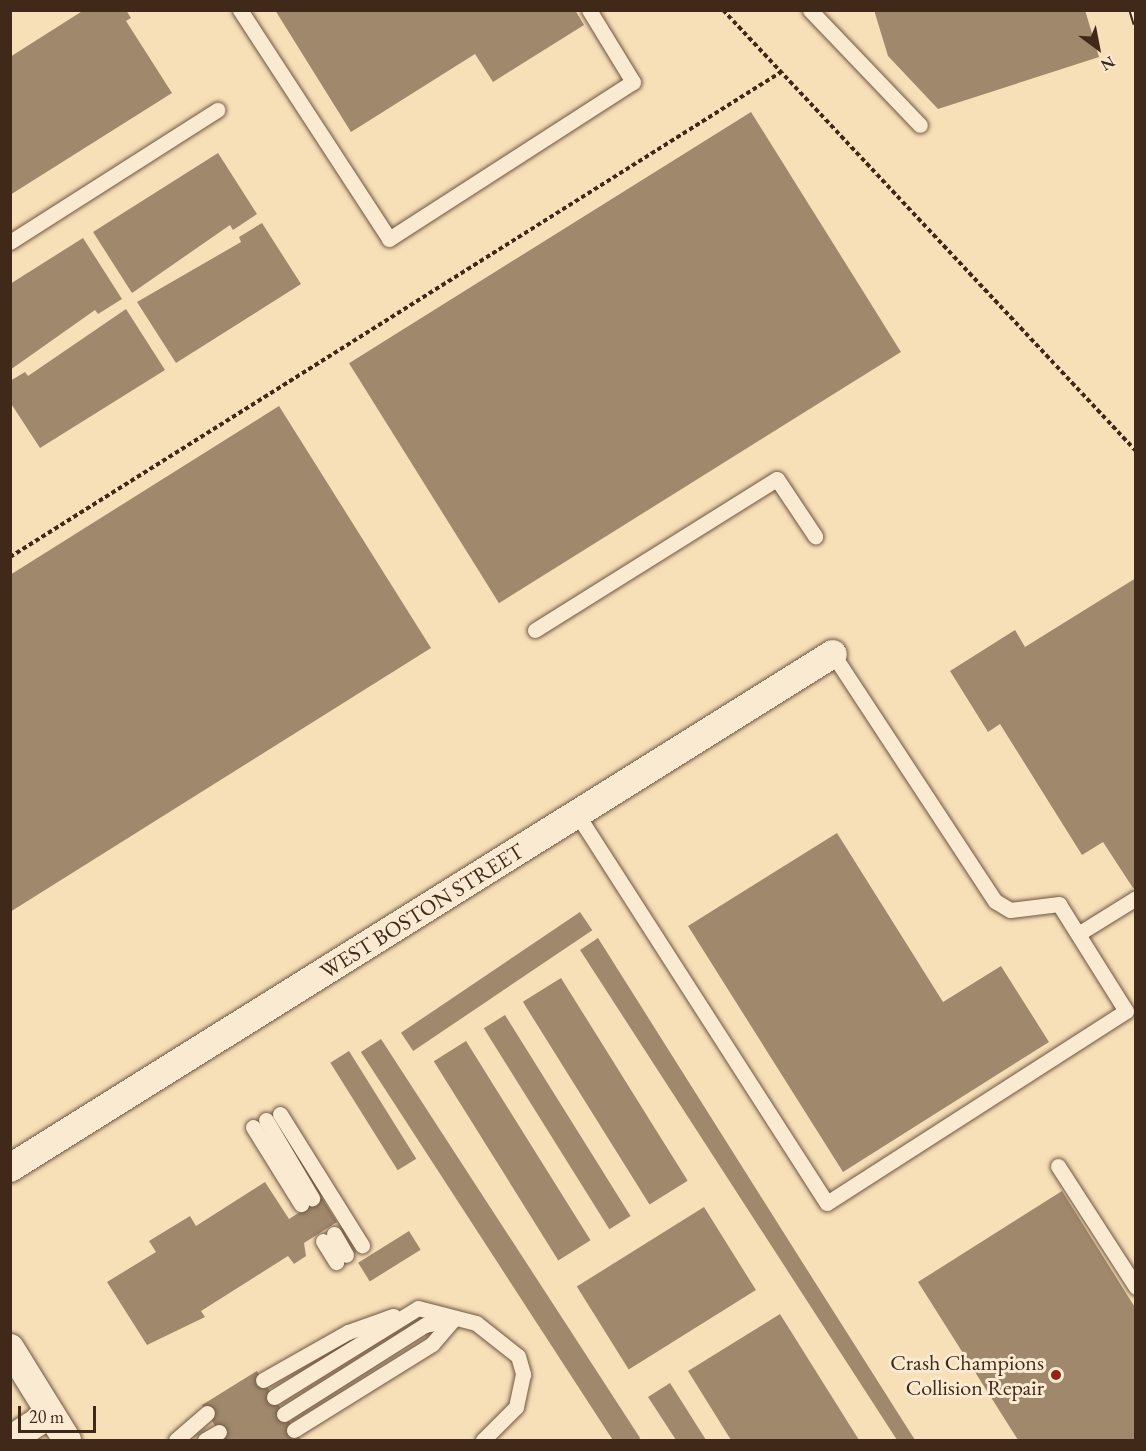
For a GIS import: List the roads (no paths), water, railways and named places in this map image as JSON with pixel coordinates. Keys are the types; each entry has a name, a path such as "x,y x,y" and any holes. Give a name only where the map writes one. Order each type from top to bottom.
{"street":[{"name":"WEST BOSTON STREET","path":"10,1168 833,654"},
{"path":"10,1348 66,1440"},
{"path":"10,1440 50,1414"}],"lane":[{"path":"240,10 389,239 633,82 589,10"},
{"path":"810,10 920,125"},
{"path":"10,242 216,110"},
{"path":"535,630 777,479 815,536"},
{"path":"577,814 827,1203 1131,1010 1059,904 1010,910 995,901 833,654"},
{"path":"1078,934 1136,898"},
{"path":"306,1201 266,1120 362,1245"},
{"path":"1058,1166 1136,1287"},
{"path":"328,1237 341,1258"},
{"path":"274,1398 418,1308"},
{"path":"263,1380 348,1332 418,1308 454,1320 476,1323 505,1340 518,1356 523,1374 516,1407 483,1440"},
{"path":"284,1414 425,1325 454,1320"},
{"path":"294,1430 432,1344 454,1320"},
{"path":"176,1440 207,1413"},
{"path":"206,1440 219,1432"}],"railway":[{"path":"1132,10 1136,23"}],"place":[{"name":"Crash Champions Collision Repair","path":"1056,1375"}]}
